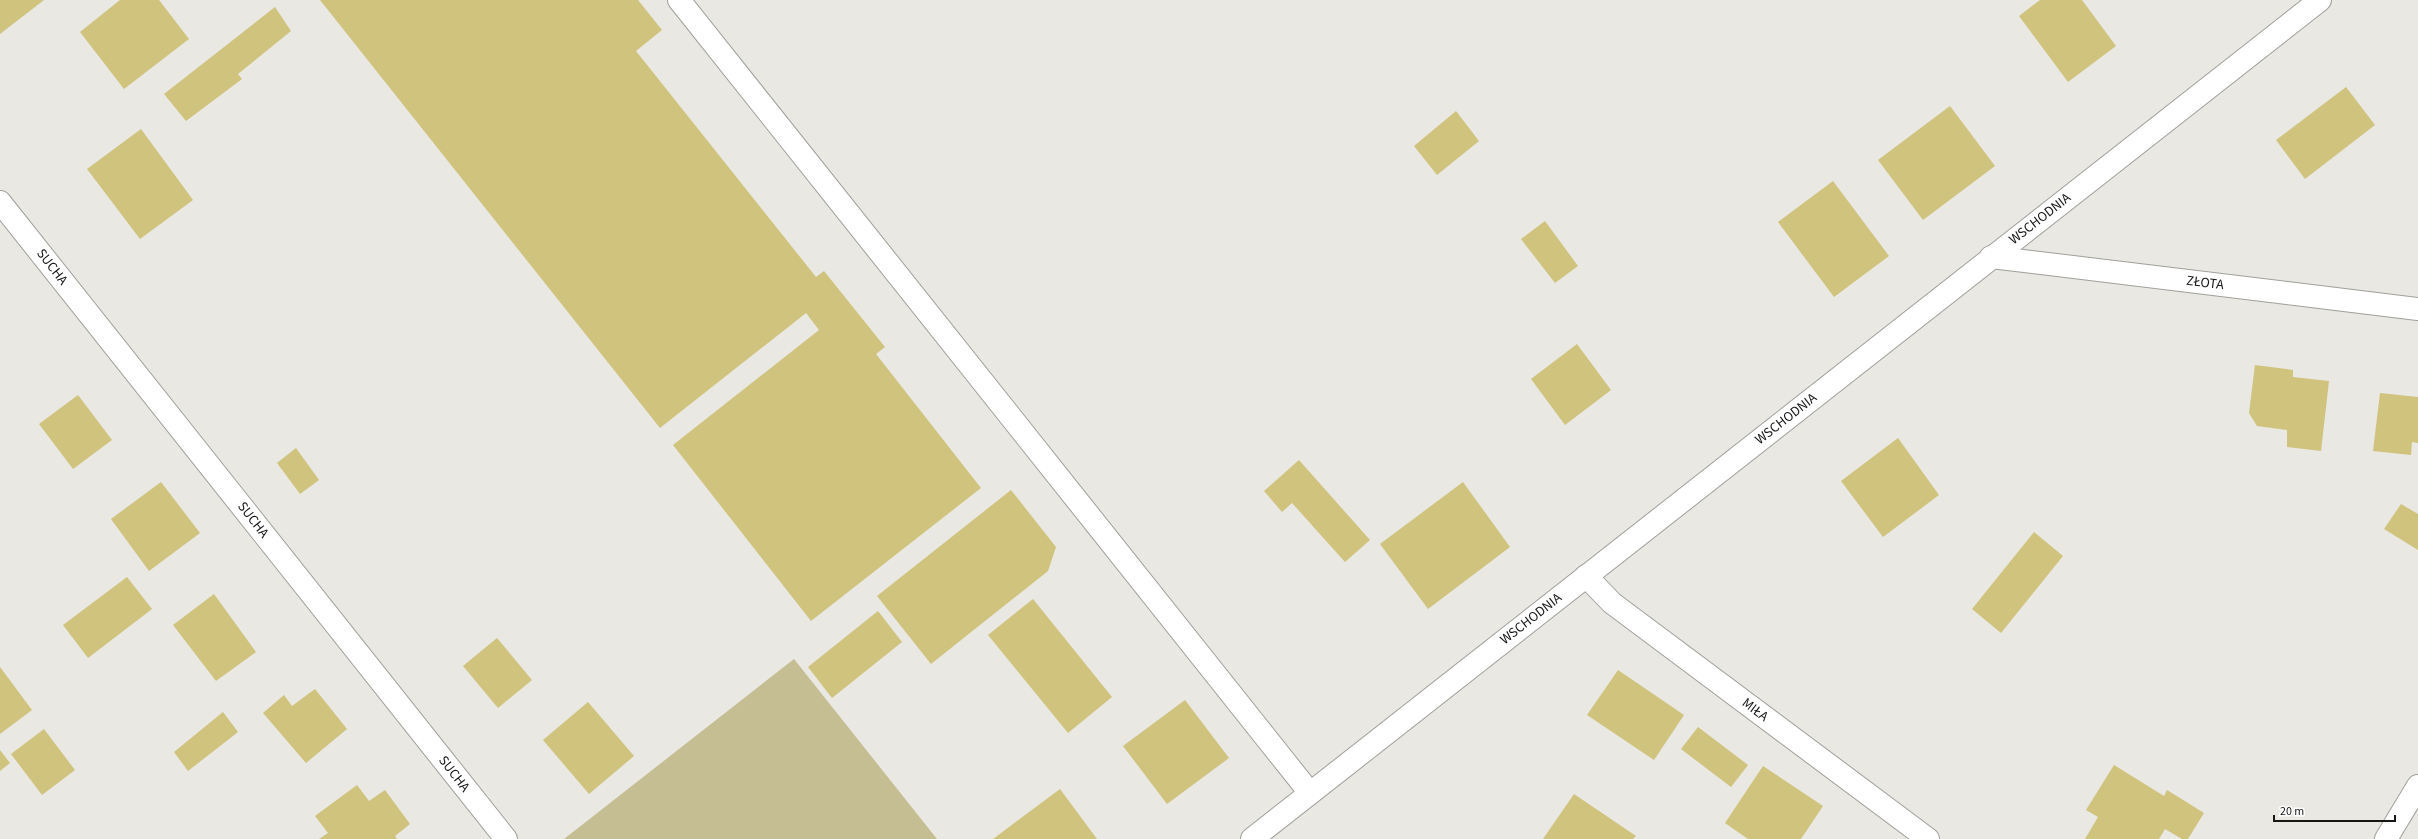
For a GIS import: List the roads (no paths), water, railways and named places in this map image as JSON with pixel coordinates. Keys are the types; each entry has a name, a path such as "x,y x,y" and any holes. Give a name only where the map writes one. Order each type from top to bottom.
{"street":[{"path":"679,0 1310,793"},
{"name":"WSCHODNIA","path":"1252,839 2320,0"},
{"name":"SUCHA","path":"0,202 506,839"},
{"name":"ZŁOTA","path":"1992,257 2418,309"},
{"name":"MIŁA","path":"1586,576 1612,603 1928,839"},
{"path":"2386,839 2418,786"}]}
